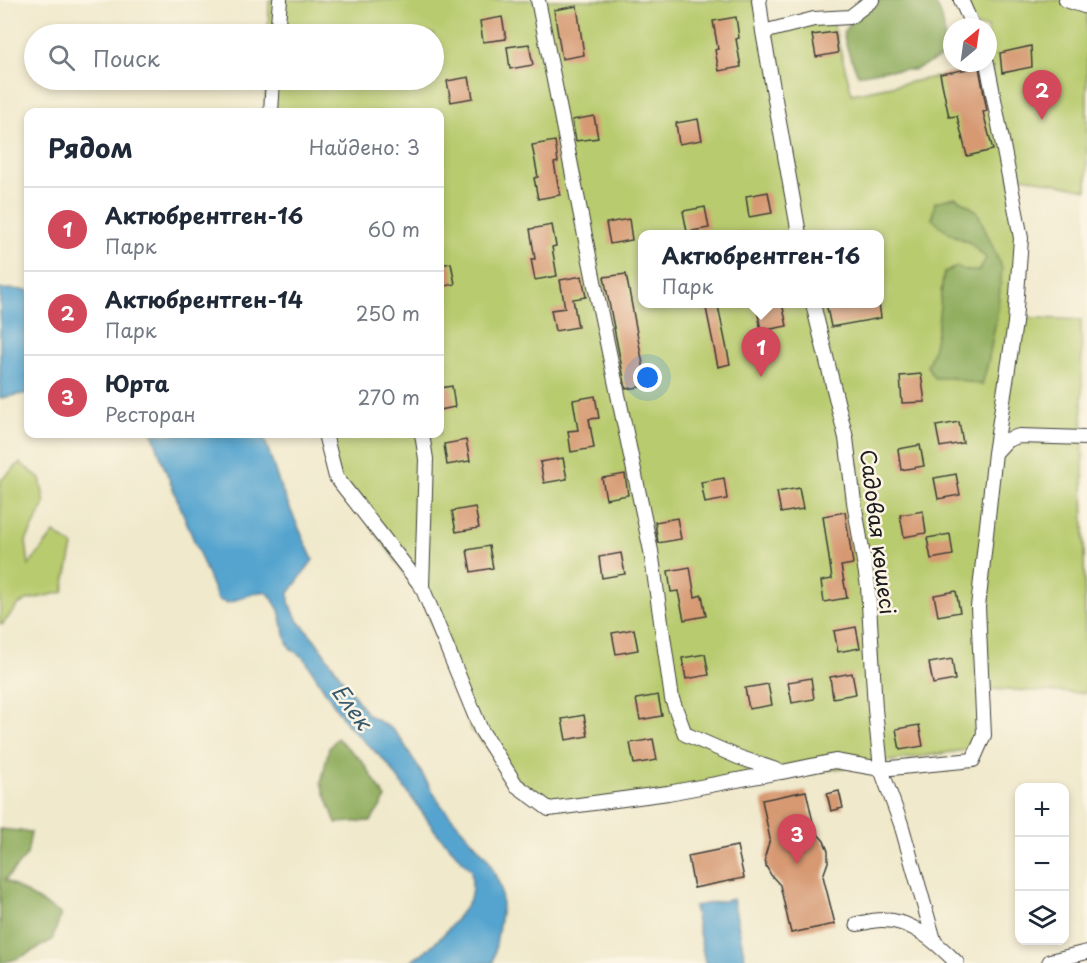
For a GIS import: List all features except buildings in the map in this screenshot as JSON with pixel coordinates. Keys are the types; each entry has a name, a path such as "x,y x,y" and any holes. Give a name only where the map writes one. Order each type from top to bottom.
{"lane":[{"path":"278,24 280,0"},
{"path":"538,0 651,551 672,699 685,734 738,757 782,772"},
{"path":"759,0 799,230"},
{"path":"763,32 814,19 850,17 872,0"},
{"path":"961,0 969,18"},
{"path":"1066,0 1087,7"},
{"path":"326,438 336,477 422,586 481,730 516,785 549,809 668,793 835,761 881,770 973,760 984,735 978,607 995,453 1016,323 1021,238 989,72"},
{"path":"271,108 272,90"},
{"name":"Садовая көшесі","path":"814,308 846,438 868,585 881,770 901,824 934,940"},
{"path":"995,453 1007,440 1019,436 1087,438"},
{"path":"422,586 426,459 423,438"},
{"path":"857,924 882,919 905,924 934,940 957,963"},
{"path":"1049,963 1087,952"}],"green space":[{"path":"269,0 753,0 763,26 832,19 852,94 960,72 997,72 997,18 971,18 966,0 1087,0 1087,190 1009,174 1026,253 1019,317 1081,320 1086,693 986,689 979,748 561,809 527,789 471,730 422,598 342,485 327,438 444,438 444,108 265,108 266,90 444,90 444,24 268,24"},
{"path":"875,0 931,0 940,11 942,18 943,56 914,70 884,70 858,75 843,33 858,12"},
{"path":"955,197 977,211 1002,268 998,309 982,385 952,378 934,378 927,366 935,343 944,272 957,267 979,271 986,258 970,243 949,233 932,219 935,202"},
{"path":"20,463 40,478 45,504 26,541 29,565 54,533 73,546 63,592 27,600 18,605 2,625 0,623 0,481"},
{"path":"337,738 362,761 386,798 371,821 336,823 321,783 329,748"},
{"path":"0,829 31,832 27,855 5,880 61,914 52,940 20,957 0,963"}],"water":[{"path":"0,289 24,290 24,394 0,398"},
{"name":"Елек","path":"154,438 264,438 280,486 313,560 289,593 289,602 297,619 315,640 367,714 392,729 401,739 441,805 488,859 501,888 502,907 493,963 408,963 430,948 454,923 467,905 472,892 471,870 436,832 387,763 347,725 304,658 291,649 279,610 270,595 258,592 227,603 218,600"},
{"path":"733,899 746,963 705,963 694,906"}],"place":[{"name":"Актюбрентген-14","path":"1042,120"},
{"name":"Актюбрентген-16","path":"761,377"},
{"name":"Юрта","path":"797,864"}]}
